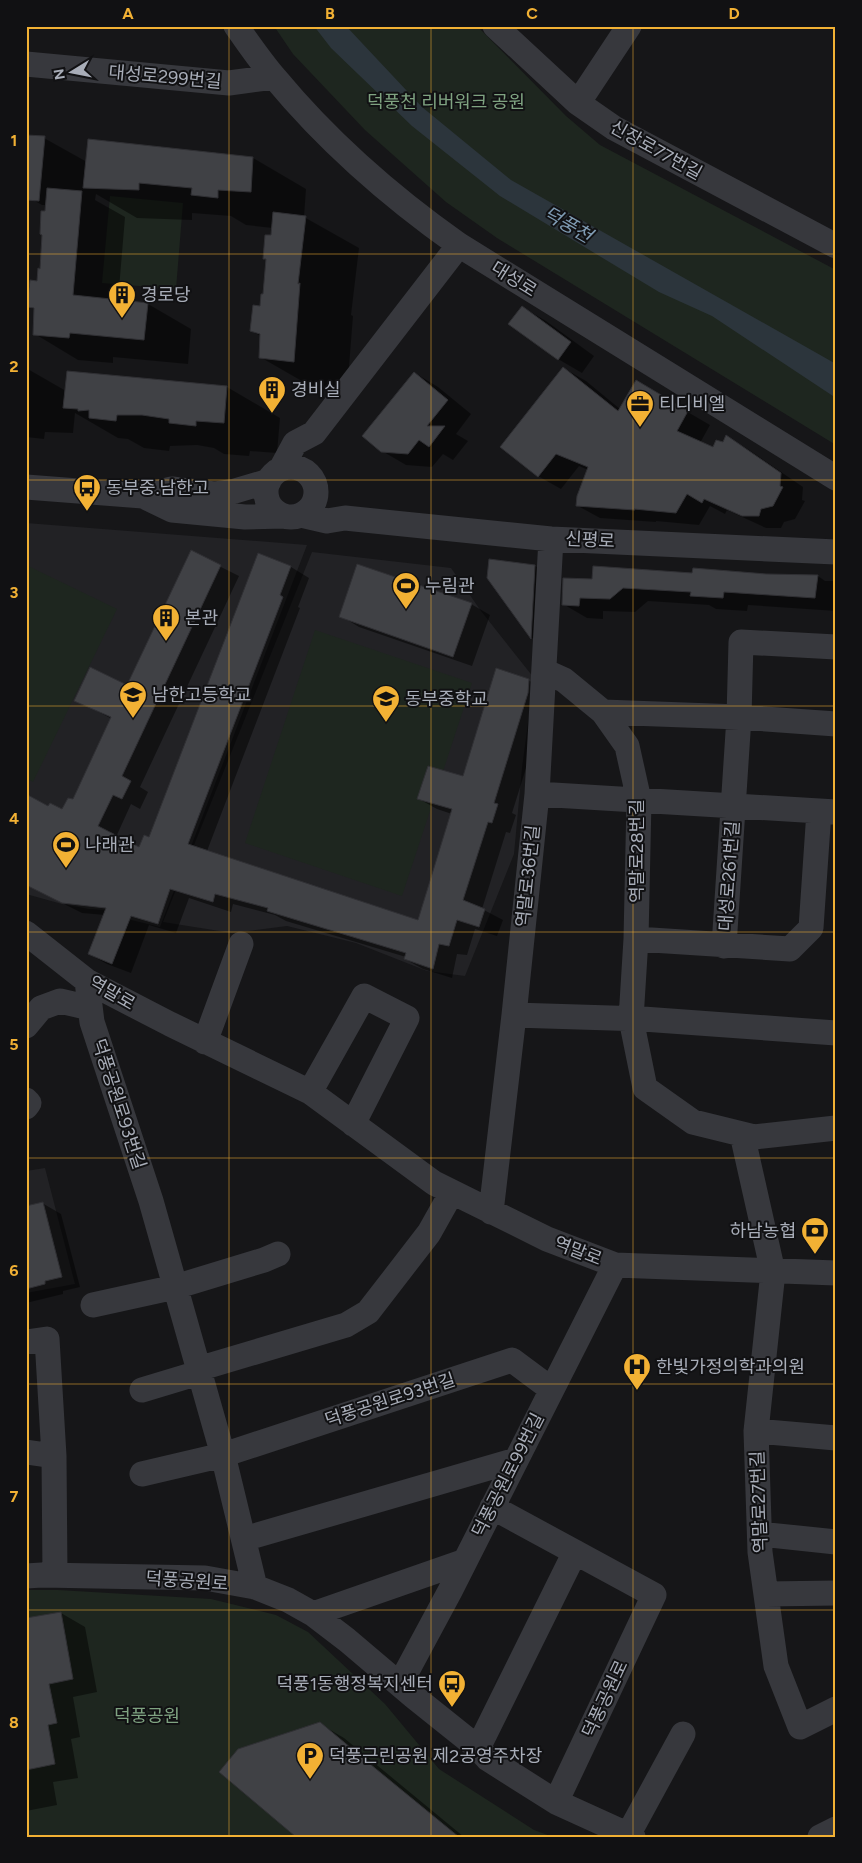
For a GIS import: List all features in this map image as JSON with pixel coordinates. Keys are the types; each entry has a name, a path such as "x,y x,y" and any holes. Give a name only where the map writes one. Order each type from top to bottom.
{"street":[{"name":"대성로","path":"236,26 274,77 350,157 415,213 458,245 836,478"},
{"name":"신장로77번길","path":"495,26 578,102 614,128 836,246"},
{"path":"578,102 629,26"},
{"name":"대성로299번길","path":"26,64 229,83 274,77"},
{"path":"314,433 313,482 316,494 313,503 308,510 292,515 276,512 270,506 266,489 295,443 314,433 458,245"},
{"path":"275,475 289,467 298,468 306,472 346,518"},
{"name":"신평로","path":"26,487 143,496 172,489 214,494 235,491 275,475"},
{"name":"신평로","path":"143,496 172,510 245,517 292,515 327,521 346,518 551,539 836,552"},
{"name":"역말로36번길","path":"491,1212 537,794 551,539"},
{"path":"734,806 741,642 836,647"},
{"name":"역말로28번길","path":"544,671 564,680 603,712 627,746 639,800 636,939 631,1019 645,1088 693,1122 754,1137 836,1128"},
{"path":"603,712 739,717 836,724"},
{"name":"대성로261번길","path":"537,794 639,800 734,806 827,812 811,928 790,949 724,946 734,806"},
{"name":"역말로","path":"26,933 87,981 205,1042 310,1092 434,1183 546,1239 615,1265 836,1274"},
{"path":"636,939 724,946"},
{"path":"205,1042 241,944"},
{"name":"덕풍공원로93번길","path":"87,981 92,1022 151,1200 223,1455 255,1587"},
{"path":"310,1092 364,996 407,1018 353,1124"},
{"path":"26,1026 41,1008 60,1001 90,1008"},
{"path":"514,1015 631,1019 836,1033"},
{"path":"26,1100 29,1104 26,1107"},
{"path":"742,1134 772,1272"},
{"path":"142,1390 195,1374 198,1369 346,1325 368,1312 429,1232 452,1192"},
{"path":"93,1305 175,1286 264,1260 278,1254"},
{"name":"덕풍공원로99번길","path":"400,1684 615,1265"},
{"name":"역말로27번길","path":"772,1272 756,1431 760,1552 776,1666 800,1727 836,1709"},
{"name":"덕풍공원로","path":"26,1342 47,1339 54,1456 37,1572 205,1578 255,1587 288,1600 313,1614 478,1748 488,1759 556,1802 630,1836 683,1734"},
{"name":"덕풍공원로93번길","path":"223,1455 512,1360 551,1389"},
{"path":"756,1431 836,1438"},
{"path":"26,1452 54,1456"},
{"path":"142,1474 223,1455"},
{"path":"244,1538 516,1460"},
{"path":"478,1748 575,1552 492,1507"},
{"path":"760,1534 836,1542"},
{"name":"덕풍공원로","path":"556,1802 654,1595 575,1552"},
{"path":"313,1614 464,1561"},
{"path":"766,1594 836,1593"},
{"path":"820,1837 836,1829"}],"shaded area":[{"name":"남한고등학교","path":"26,523 307,545 160,927 119,917 105,910 62,904 26,894"},
{"name":"동부중학교","path":"312,552 451,568 481,611 534,678 522,768 514,854 465,976 427,971 356,943 287,926 232,933 163,922"},
{"path":"45,1168 75,1284 26,1293 26,1171"}],"green space":[{"name":"덕풍천 리버워크 공원","path":"274,26 477,26 566,116 600,145 836,270 836,445 497,238 446,202 365,130 293,54"},
{"path":"110,196 183,203 176,289 102,283"},
{"path":"26,565 117,609 33,782 26,778"},
{"path":"315,630 472,683 402,896 245,843"},
{"name":"덕풍공원","path":"26,1590 58,1590 211,1599 276,1615 308,1632 385,1704 439,1769 534,1830 553,1837 26,1837"}],"water":[{"name":"덕풍천","path":"314,26 346,26 422,107 511,180 836,364 836,398 712,316 659,292 500,196 412,126 331,48"}],"building":[{"path":"26,135 45,136 39,201 26,200"},
{"path":"88,139 253,157 251,192 218,190 218,198 191,195 192,188 139,183 139,190 83,188"},
{"path":"47,188 82,191 73,295 148,303 144,340 70,333 69,338 33,335 34,308 27,307 30,280 37,281 38,268 40,269 41,211 45,211"},
{"path":"273,212 306,216 298,284 300,283 294,362 259,358 260,334 250,331 253,305 260,306 261,294 263,294 266,259 263,259 265,235 271,235"},
{"path":"522,306 571,342 558,360 508,324"},
{"path":"563,367 618,411 636,380 688,411 677,431 713,447 716,440 723,442 726,435 781,473 780,486 783,487 773,506 761,509 759,516 742,516 704,499 702,503 687,494 676,513 576,506 577,496 588,467 556,454 538,477 500,447"},
{"path":"67,371 227,386 224,423 196,421 196,426 169,423 169,419 142,415 117,415 116,421 89,418 89,410 78,411 78,409 63,408"},
{"path":"414,372 448,400 427,426 445,426 429,447 419,440 408,454 381,452 362,436"},
{"path":"191,550 221,565 122,776 131,781 122,799 113,795 98,826 139,847 144,835 149,837 258,553 291,566 280,595 283,597 188,844 418,920 452,809 417,799 428,766 463,776 496,668 529,679 528,693 494,803 498,804 492,823 488,822 463,900 485,909 479,927 457,920 449,946 439,944 433,969 404,959 406,953 267,911 268,908 215,894 213,902 170,889 158,924 131,916 112,964 88,954 106,908 62,903 26,885 26,794 48,806 50,803 62,809 68,798 73,799 111,717 74,701 90,667 127,685"},
{"path":"489,559 535,565 531,639 487,578"},
{"name":"누림관","path":"357,564 472,603 453,657 339,617"},
{"path":"593,566 692,573 693,568 766,574 818,575 815,598 724,592 723,598 690,596 691,592 623,588 610,599 580,598 579,606 562,605 563,578 592,579"},
{"path":"43,1202 62,1277 45,1281 45,1284 26,1289 26,1206"},
{"path":"61,1612 73,1679 49,1684 57,1723 48,1725 55,1764 26,1770 26,1618"},
{"name":"덕풍근린공원 제2공영주차장","path":"320,1722 459,1837 296,1837 219,1772 238,1749"}],"place":[{"name":"경로당","path":"122,319"},
{"name":"경비실","path":"272,414"},
{"name":"티디비엘","path":"640,428"},
{"name":"동부중.남한고","path":"87,512"},
{"name":"누림관","path":"406,610"},
{"name":"본관","path":"166,642"},
{"name":"남한고등학교","path":"133,719"},
{"name":"동부중학교","path":"386,723"},
{"name":"나래관","path":"66,869"},
{"name":"하남농협","path":"815,1255"},
{"name":"한빛가정의학과의원","path":"637,1391"},
{"name":"덕풍1동행정복지센터","path":"452,1708"},
{"name":"덕풍근린공원 제2공영주차장","path":"310,1780"}]}
